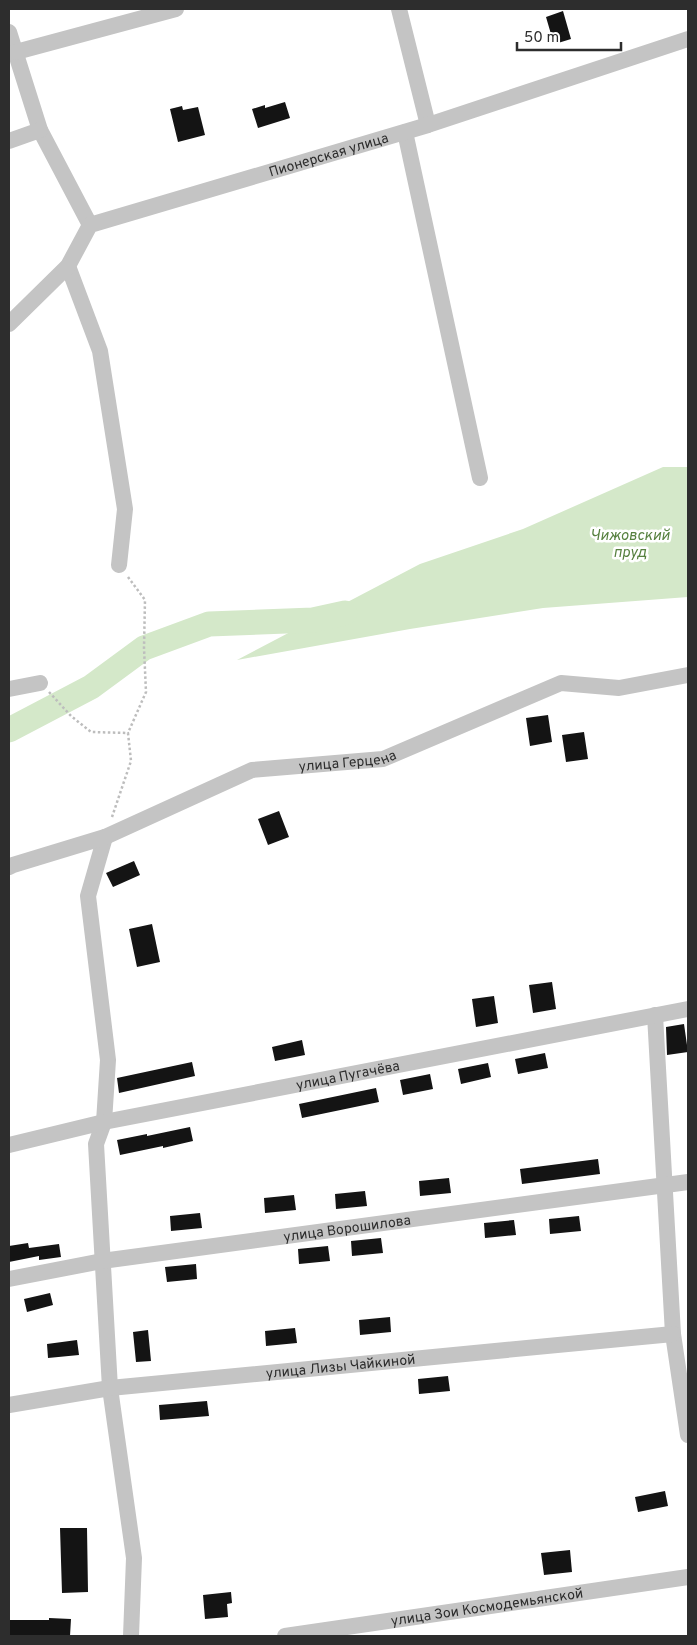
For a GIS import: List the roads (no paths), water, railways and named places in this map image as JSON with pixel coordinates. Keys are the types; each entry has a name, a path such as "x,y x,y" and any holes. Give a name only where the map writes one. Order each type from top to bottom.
{"street":[{"path":"16,52 176,9"},
{"path":"399,9 428,126"},
{"path":"9,32 40,130 90,225 68,266 9,324"},
{"name":"Пионерская улица","path":"90,225 428,126 688,39"},
{"path":"9,141 40,130"},
{"path":"405,132 480,478"},
{"path":"68,266 100,351 125,509 119,565"},
{"name":"улица Герцена","path":"9,867 104,837 252,770 383,759 561,683 620,688 688,675"},
{"path":"9,689 40,683"},
{"path":"104,837 88,896 108,1060 104,1122 96,1144 110,1388 134,1558 131,1636"},
{"name":"улица Пугачёва","path":"9,1145 104,1122 688,1009"},
{"path":"655,1015 672,1334 688,1435"},
{"name":"улица Ворошилова","path":"9,1279 102,1261 688,1182"},
{"name":"улица Лизы Чайкиной","path":"9,1405 110,1388 672,1334"},
{"name":"улица Зои Космодемьянской","path":"285,1636 688,1577"}],"water":[{"name":"Чижовский пруд","path":"663,467 688,467 688,597 543,608 410,629 237,660 420,564 523,529"}],"waterway":[{"path":"9,730 91,687 144,648 209,624 313,620 345,613"}]}
